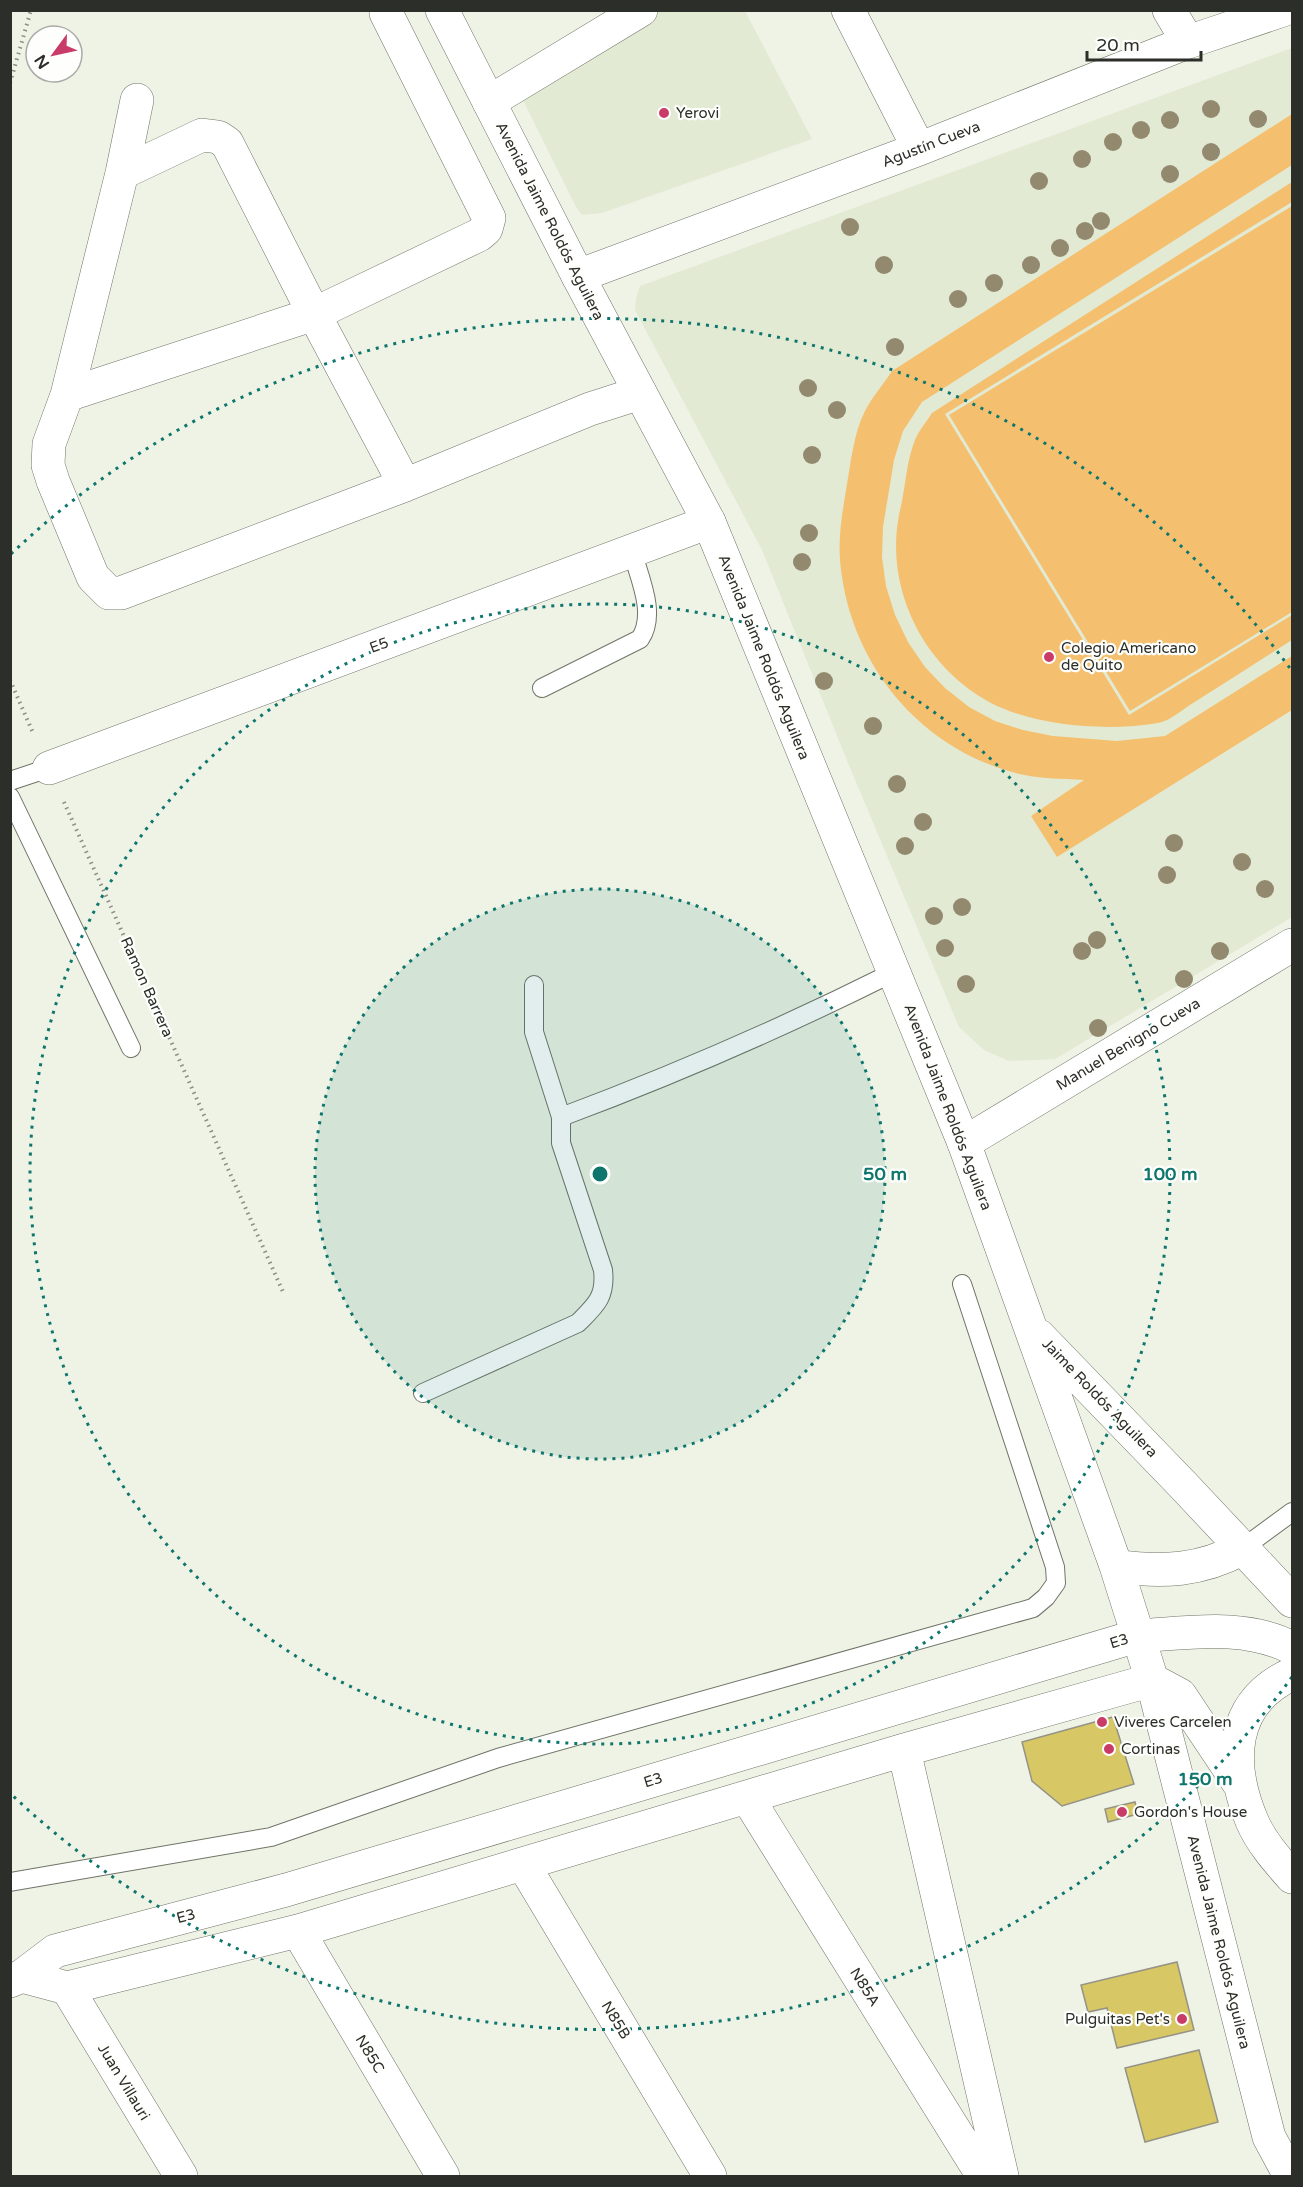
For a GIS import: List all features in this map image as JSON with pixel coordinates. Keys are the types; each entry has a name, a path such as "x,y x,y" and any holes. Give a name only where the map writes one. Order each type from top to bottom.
{"street":[{"name":"Avenida Jaime Roldós Aguilera","path":"442,10 578,276 709,522 964,1143 1031,1328"},
{"path":"489,102 641,10"},
{"path":"848,10 919,149"},
{"path":"1169,10 1188,42"},
{"name":"Agustín Cueva","path":"578,276 919,149 1188,42 1283,10"},
{"path":"66,395 314,314 479,235 486,229 489,218 387,13"},
{"path":"137,100 122,173 66,395 49,444 48,465 93,577 109,593 121,593 405,485 590,409 640,393"},
{"path":"122,173 202,135 218,137 227,143 405,485"},
{"name":"E5","path":"49,768 709,522"},
{"name":"Manuel Benigno Cueva","path":"964,1143 1293,945"},
{"name":"Jaime Roldós Aguilera","path":"1031,1328 1293,1601"},
{"name":"Jaime Roldós Aguilera","path":"1031,1328 1116,1566 1137,1636"},
{"path":"1116,1566 1148,1571 1172,1570 1227,1557 1243,1548"},
{"name":"E3","path":"16,1978 55,1951 286,1890 1137,1636 1229,1631 1278,1640 1293,1648"},
{"name":"Avenida Jaime Roldós Aguilera","path":"1137,1636 1152,1680 1269,2137 1290,2176"},
{"path":"1293,1674 1274,1685 1258,1700 1245,1719 1238,1737 1236,1756 1240,1785 1252,1822 1270,1852 1293,1877"},
{"path":"1152,1680 1180,1695 1240,1785"},
{"name":"E3","path":"16,1978 67,1988 298,1931 904,1750 1152,1680"},
{"path":"904,1750 1002,2176"},
{"name":"N85A","path":"747,1797 983,2176"},
{"name":"N85B","path":"523,1864 710,2176"},
{"name":"N85C","path":"298,1931 443,2176"},
{"name":"Juan Villauri","path":"67,1988 181,2176"}],"lane":[{"path":"542,688 640,639 645,631 648,617 632,551"},
{"path":"10,781 49,768"},
{"path":"10,797 131,1048"},
{"path":"561,1117 645,1085 894,972"},
{"path":"423,1393 578,1323 595,1307 605,1284 603,1270 561,1143 561,1117 534,1032 534,985"},
{"path":"10,1882 271,1837 498,1758 1033,1608 1046,1597 1056,1583 1055,1567 962,1284"},
{"path":"1243,1548 1293,1512"}],"path":[{"path":"10,83 31,10"},
{"name":"Ramon Barrera","path":"10,680 284,1294"}],"shaded area":[{"name":"Yerovi","path":"644,11 745,11 812,139 602,213 582,215 516,86"},
{"name":"Colegio Americano de Quito","path":"1292,48 1292,917 1055,1059 1009,1061 984,1050 959,1027 848,763 762,550 635,310 636,298 640,286"},
{"path":"1292,114 1292,165 922,402 903,431 894,460 883,527 882,557 886,586 895,615 908,642 925,667 945,688 969,707 995,721 1053,736 1117,741 1165,736 1292,656 1292,710 1057,857 1031,816 1084,780 1039,777 1012,772 977,759 945,741 917,719 893,693 872,663 857,631 846,596 840,560 840,531 858,430 867,407 892,371"},
{"path":"1292,182 1292,202 945,414 1129,715 1292,615 1292,640 1172,717 1158,723 1099,727 1058,723 1019,714 977,695 955,678 936,658 921,635 900,584 896,556 897,528 910,455 919,433 932,413"},
{"path":"1292,206 1292,612 1130,711 949,415"}],"building":[{"path":"1113,1717 1134,1784 1062,1806 1032,1781 1022,1742"},
{"name":"Gordon's House","path":"1135,1802 1138,1814 1108,1822 1105,1809"},
{"path":"1177,1962 1194,2030 1117,2048 1107,2008 1088,2012 1081,1985"},
{"path":"1199,2050 1218,2122 1145,2142 1125,2068"}],"place":[{"name":"Yerovi","path":"664,113"},
{"name":"Colegio Americano de Quito","path":"1049,657"},
{"name":"Viveres Carcelen","path":"1102,1722"},
{"name":"Cortinas","path":"1109,1749"},
{"name":"Gordon's House","path":"1122,1812"},
{"name":"Pulguitas Pet's","path":"1182,2019"}]}
